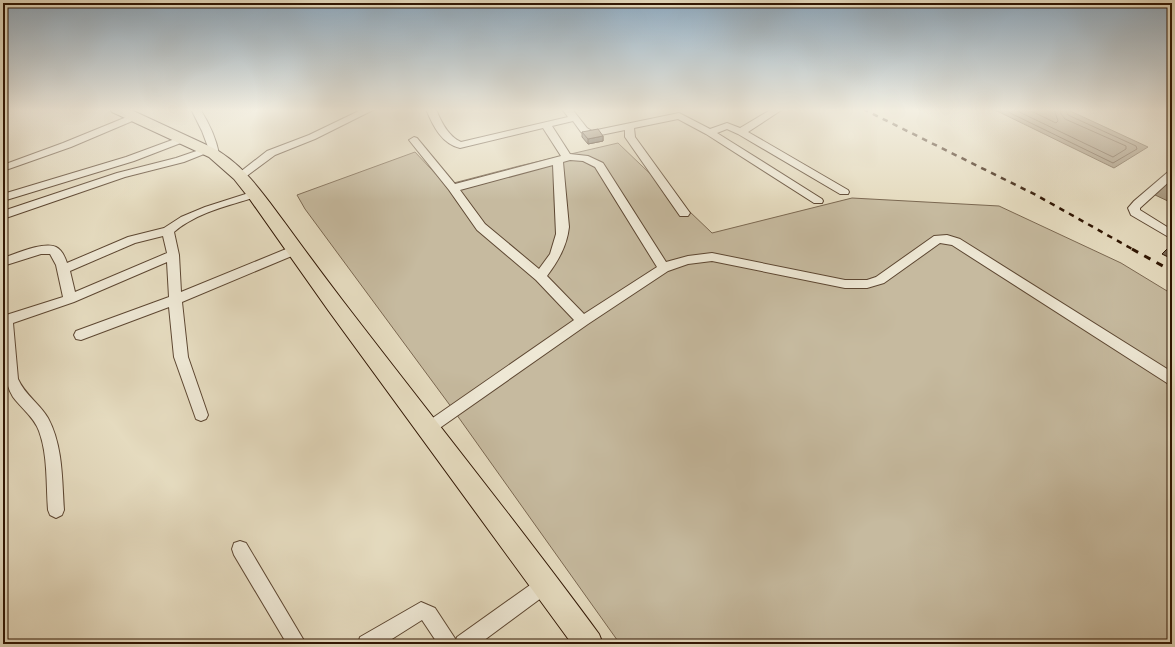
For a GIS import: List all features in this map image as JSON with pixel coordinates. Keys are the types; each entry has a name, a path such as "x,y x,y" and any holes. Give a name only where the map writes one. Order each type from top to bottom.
{"main road":[{"path":"183,139 210,152 240,176 255,194 334,305 429,428 589,644"}],"street":[{"path":"3,168 67,145 78,139"},
{"path":"3,198 130,159 182,139"},
{"path":"3,215 114,177 210,152 211,139"},
{"path":"240,176 271,153 306,139"},
{"path":"450,139 456,144 485,139"},
{"path":"540,277 557,253 563,237 563,159 553,139"},
{"path":"632,139 684,213"},
{"path":"720,139 818,201"},
{"path":"753,139 844,192"},
{"path":"414,140 453,188 481,227 540,277 583,320"},
{"path":"453,188 563,159 582,157 599,165 664,268"},
{"path":"1172,174 1134,208 1135,212 1142,218 1172,234"},
{"path":"63,269 128,241 168,231 184,220 255,194"},
{"path":"168,231 173,255 175,300 181,357 201,415"},
{"path":"429,428 583,320 664,268 675,263 686,260 712,257 845,284 867,284 880,280 938,239 947,239 979,256 1172,379"},
{"path":"3,262 50,249 56,251 63,269 70,299"},
{"path":"81,335 175,300 295,250"},
{"path":"56,510 49,438 42,421 20,396 11,379 5,320 70,299 173,255"},
{"path":"240,549 297,644"},
{"path":"464,644 546,584"},
{"path":"367,644 421,611 429,614 448,644"}],"shaded area":[{"path":"618,143 712,233 852,198 999,206 1121,263 1172,294 1172,644 620,644 449,404 305,209 297,195 415,152 446,185"}],"water":[{"path":"1055,139 1131,139 1148,147 1114,168"},
{"path":"1172,178 1172,203 1153,194"}],"railway":[{"path":"924,139 1036,195 1134,250"},
{"path":"1132,249 1172,271"}]}
